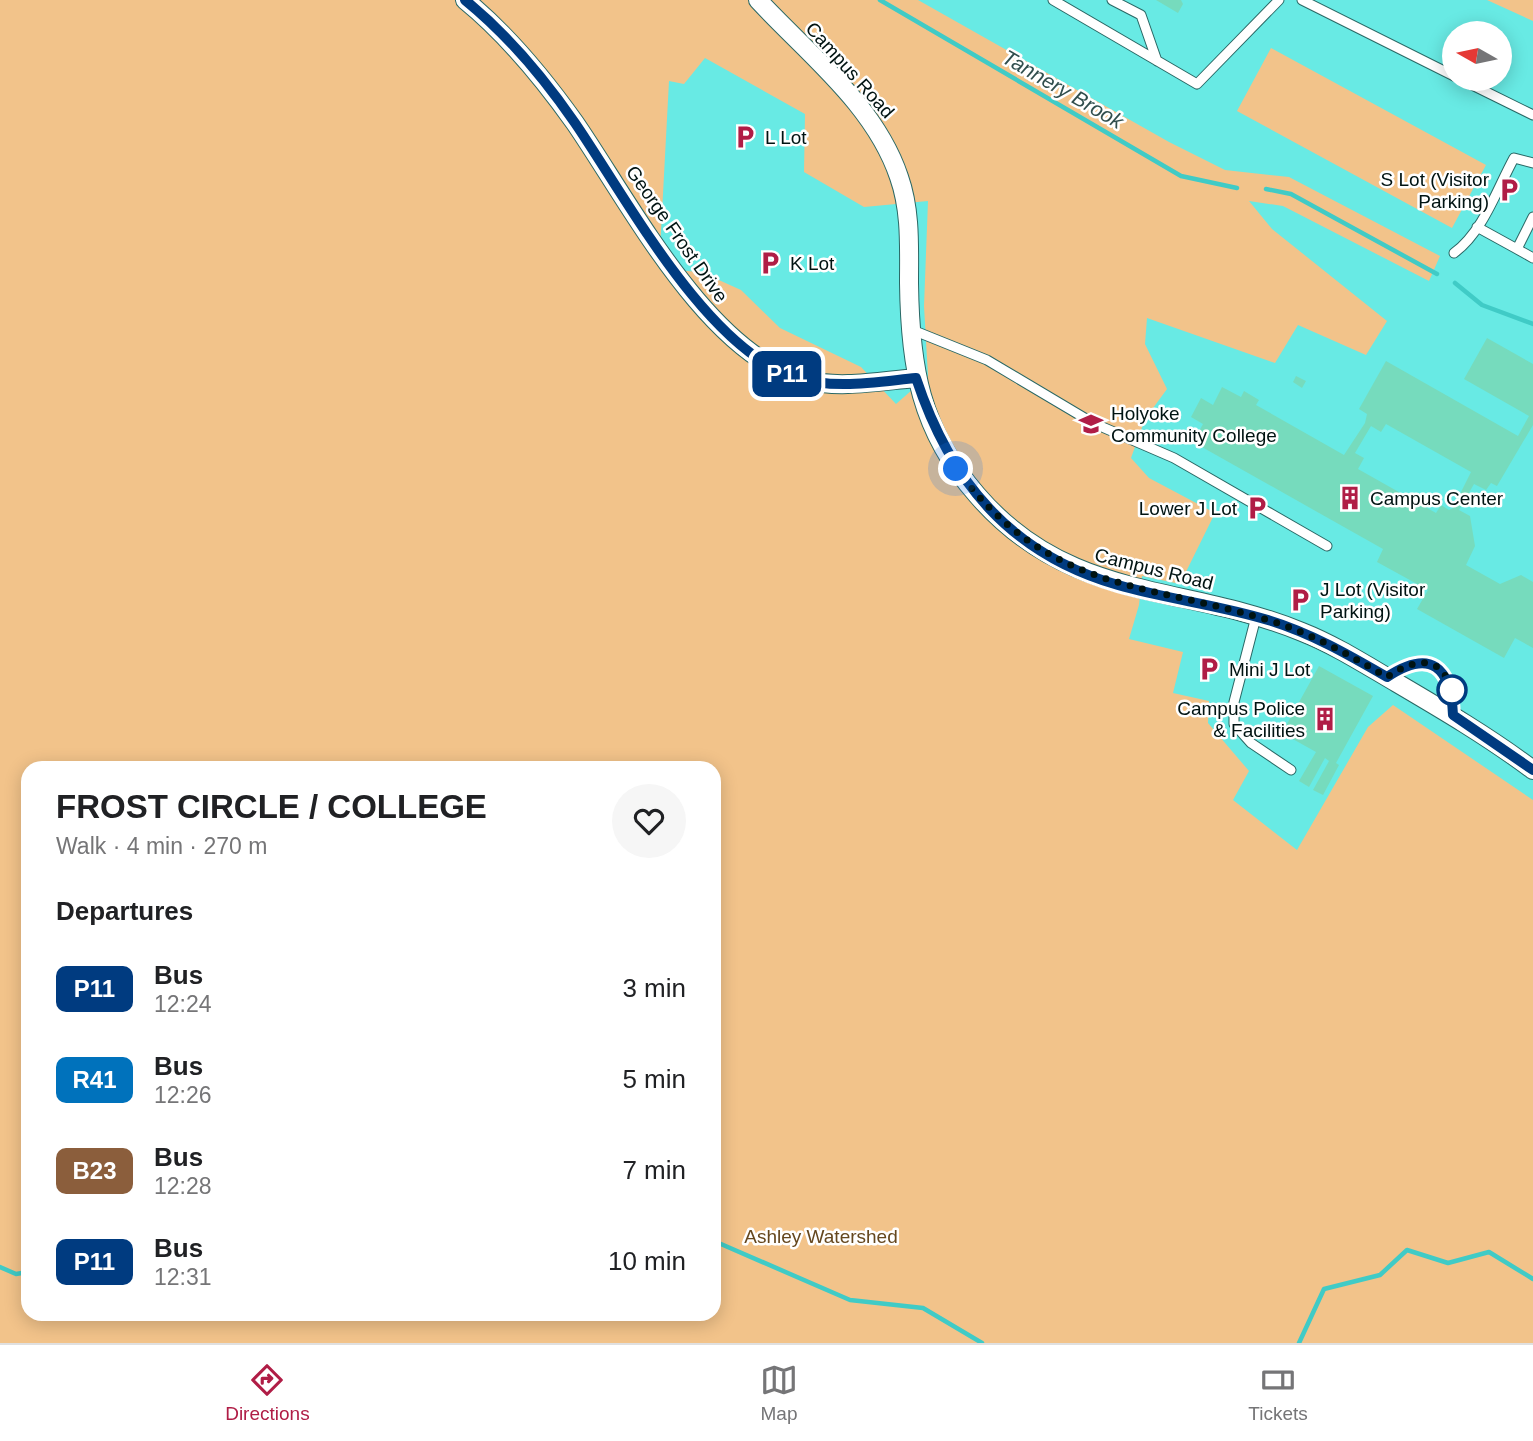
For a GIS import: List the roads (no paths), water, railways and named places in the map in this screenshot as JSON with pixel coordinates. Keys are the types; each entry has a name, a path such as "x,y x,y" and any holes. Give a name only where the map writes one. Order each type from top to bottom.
{"street":[{"name":"George Frost Drive","path":"466,0 510,41 542,78 705,311 740,347 775,369 816,383 847,384 916,378"},
{"name":"Campus Road","path":"758,0 865,113 887,148 899,175 907,210 911,329 916,378 936,434 956,469 991,510 1027,541 1065,564 1117,584 1256,617 1302,632 1453,715 1533,770"}],"lane":[{"path":"1053,0 1196,84 1279,0"},
{"path":"1112,0 1141,15 1157,61"},
{"path":"1302,0 1442,70"},
{"path":"1484,91 1533,115"},
{"path":"1454,253 1466,245 1514,158 1533,163"},
{"path":"1517,249 1533,217"},
{"path":"1477,227 1533,258"},
{"path":"911,329 987,360 1093,423 1174,458 1327,546"},
{"path":"1256,617 1234,702 1234,724 1251,743 1292,770"},
{"path":"1387,677 1415,662 1431,664 1446,674 1452,690 1453,715"}],"waterway":[{"name":"Tannery Brook","path":"880,0 1181,176 1237,188"},
{"name":"Tannery Brook","path":"1266,189 1291,194 1437,274"},
{"name":"Tannery Brook","path":"1455,283 1482,305 1533,324"},
{"path":"721,1244 850,1300 923,1308 982,1343"},
{"path":"1299,1343 1324,1289 1380,1275 1407,1250 1448,1263 1489,1252 1533,1279"},
{"path":"0,1267 16,1274 21,1273"}],"place":[{"name":"L Lot","path":"745,137"},
{"name":"S Lot (Visitor Parking)","path":"1509,190"},
{"name":"K Lot","path":"770,263"},
{"name":"Holyoke Community College","path":"1091,424"},
{"name":"Campus Center","path":"1350,498"},
{"name":"Lower J Lot","path":"1257,508"},
{"name":"J Lot (Visitor Parking)","path":"1300,600"},
{"name":"Mini J Lot","path":"1209,669"},
{"name":"Campus Police & Facilities","path":"1325,719"}],"park label":[{"name":"Ashley Watershed","path":"821,1236"}]}
